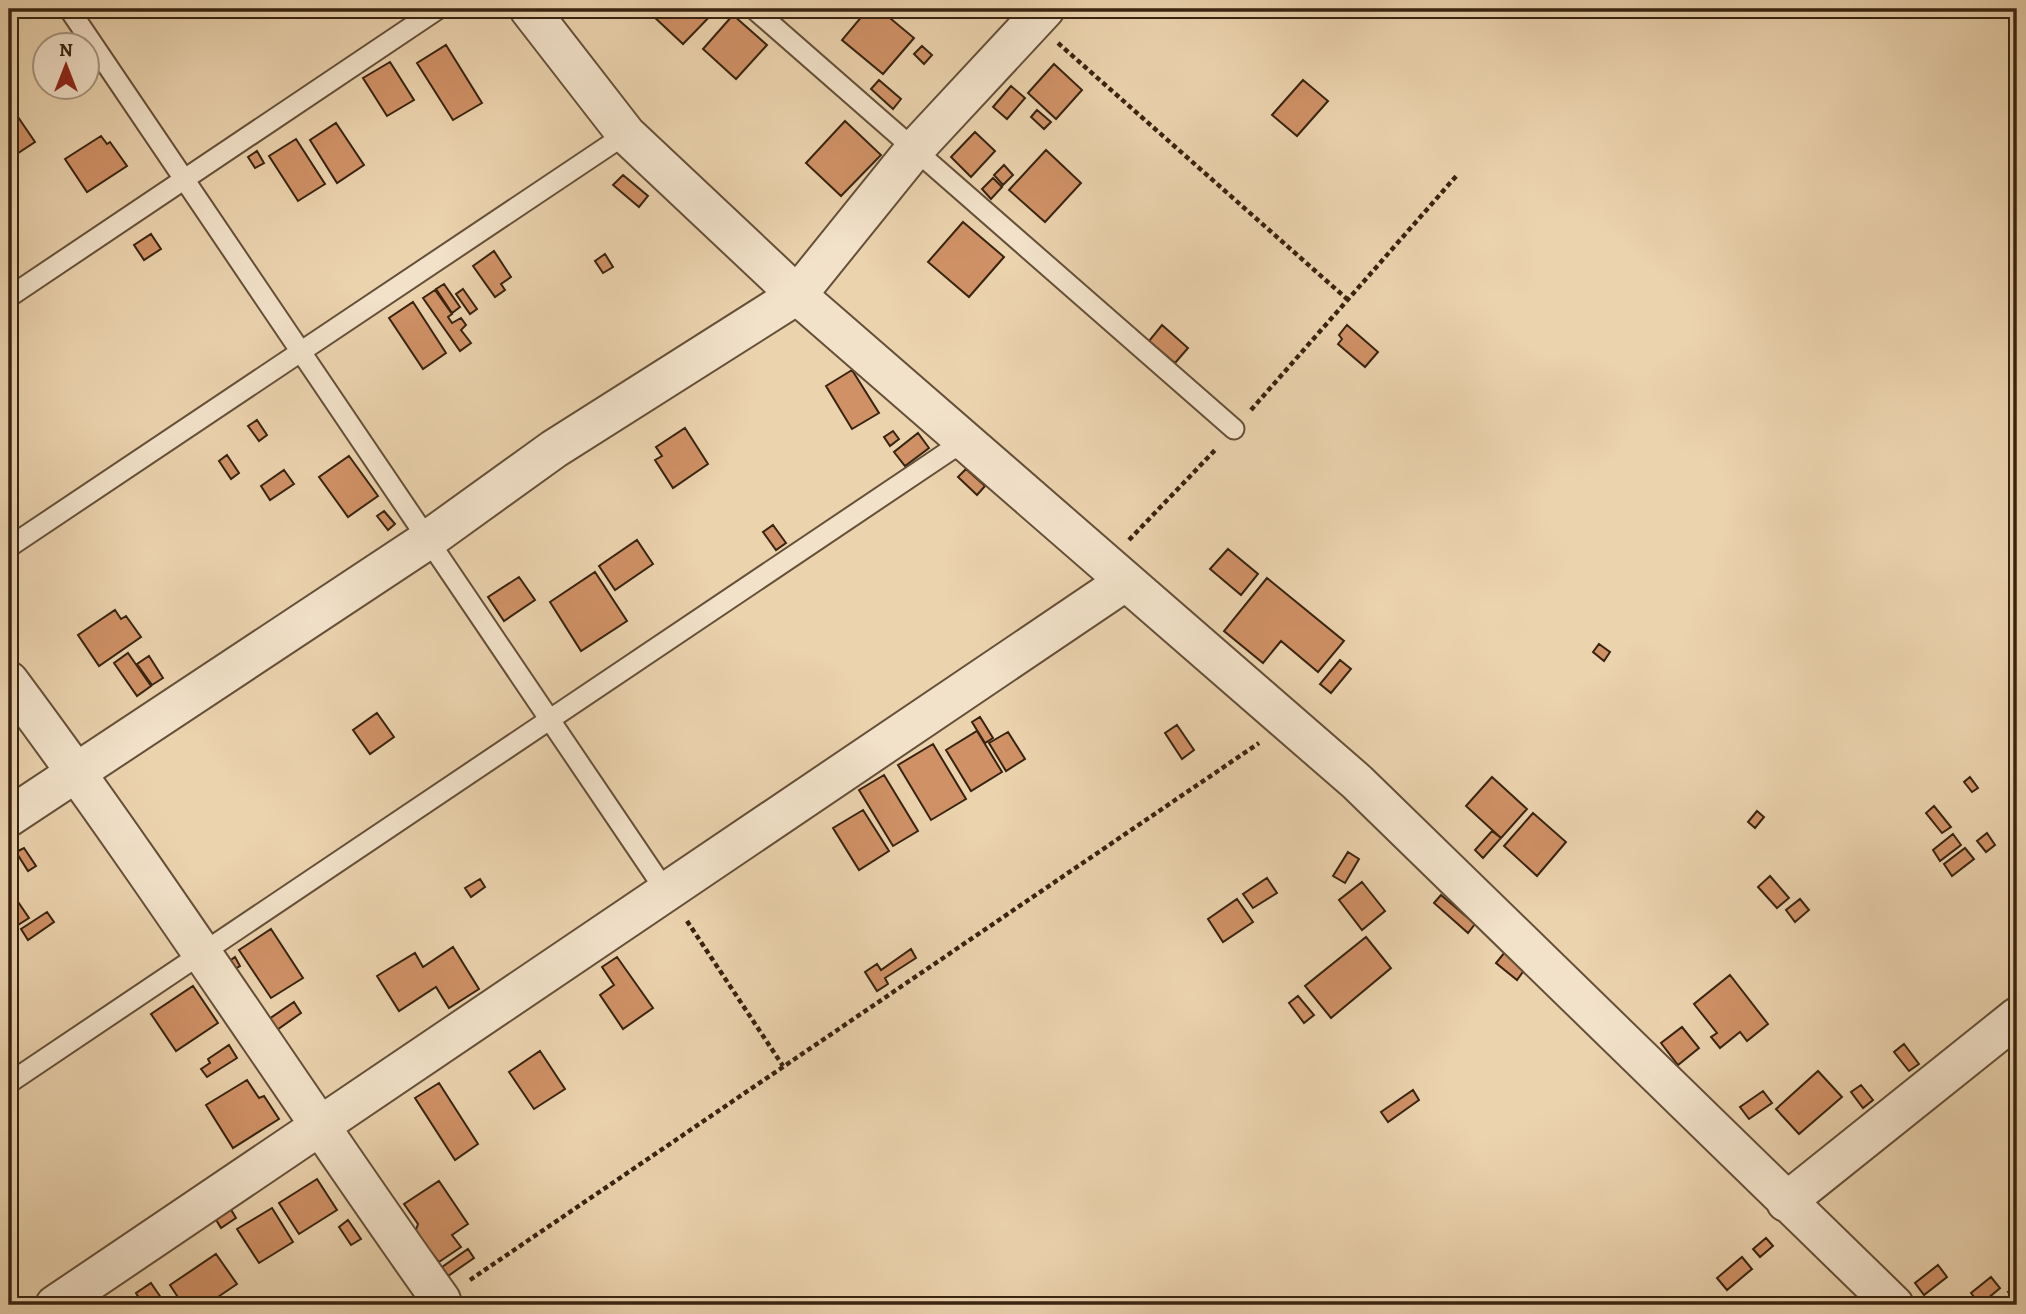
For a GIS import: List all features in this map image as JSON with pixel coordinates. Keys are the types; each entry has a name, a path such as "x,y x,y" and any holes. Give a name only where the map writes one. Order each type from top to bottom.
{"street":[{"path":"529,9 626,134 797,295 1357,782 1894,1305"},
{"path":"9,817 429,539 554,449 797,295 914,150 1032,13"},
{"path":"55,1305 1126,581"},
{"path":"9,681 76,771 200,951 437,1303"},
{"path":"1786,1202 2017,1017"}],"lane":[{"path":"69,9 667,892"},
{"path":"9,297 438,9"},
{"path":"754,9 1234,429"},
{"path":"9,547 626,134"},
{"path":"9,1083 200,951 964,440"}],"path":[{"path":"1032,13 1348,299 1458,174"},
{"path":"437,1303 1289,723"},
{"path":"667,892 727,978 783,1066"}],"building":[{"path":"658,9 717,9 683,44 652,15"},
{"path":"868,9 879,9 914,38 883,74 842,40"},
{"path":"733,15 767,45 736,79 703,49"},
{"path":"446,45 482,103 453,120 417,63"},
{"path":"922,46 932,55 924,64 914,54"},
{"path":"390,62 414,100 387,116 363,78"},
{"path":"1054,64 1082,90 1056,119 1028,93"},
{"path":"879,80 901,99 893,109 871,89"},
{"path":"1303,80 1328,101 1297,136 1272,115"},
{"path":"1011,86 1025,98 1007,119 993,107"},
{"path":"1037,110 1051,122 1044,129 1031,117"},
{"path":"18,117 35,142 12,157 9,152 9,123"},
{"path":"845,121 881,155 841,196 806,163"},
{"path":"336,123 364,165 337,183 310,140"},
{"path":"975,132 995,151 971,177 951,157"},
{"path":"101,136 107,144 110,142 127,166 87,192 65,159"},
{"path":"296,139 325,184 298,201 269,156"},
{"path":"1046,150 1081,183 1045,222 1009,190"},
{"path":"257,151 264,163 255,168 248,157"},
{"path":"1004,165 1013,175 1003,185 994,175"},
{"path":"623,175 648,196 639,207 613,185"},
{"path":"993,178 1002,187 991,199 982,189"},
{"path":"963,222 1004,257 969,297 928,262"},
{"path":"151,234 161,249 144,260 134,245"},
{"path":"494,251 511,277 501,284 505,290 495,297 473,266"},
{"path":"605,254 613,267 603,273 595,261"},
{"path":"444,284 460,307 452,313 436,289"},
{"path":"463,289 477,309 470,314 456,294"},
{"path":"435,290 452,314 448,317 452,323 461,318 466,325 461,330 471,343 460,351 423,298"},
{"path":"413,302 446,353 423,369 389,318"},
{"path":"1162,325 1188,348 1175,363 1149,341"},
{"path":"1347,325 1378,352 1365,367 1338,344 1342,339 1339,335"},
{"path":"852,370 879,413 852,429 826,386"},
{"path":"257,420 267,435 259,441 248,426"},
{"path":"685,428 708,464 673,488 655,460 662,456 656,447"},
{"path":"893,431 899,439 890,446 884,437"},
{"path":"918,433 929,448 905,466 894,452"},
{"path":"227,455 239,473 231,479 219,461"},
{"path":"349,456 378,496 348,517 319,477"},
{"path":"966,469 985,486 977,495 958,477"},
{"path":"284,470 294,484 270,500 261,486"},
{"path":"384,511 395,524 388,530 377,516"},
{"path":"773,525 786,543 776,550 763,532"},
{"path":"637,540 653,564 615,590 599,566"},
{"path":"1228,549 1258,574 1241,595 1210,569"},
{"path":"595,572 627,621 581,651 550,602"},
{"path":"519,577 535,600 504,621 488,597"},
{"path":"1267,578 1344,641 1318,672 1281,641 1263,663 1224,631"},
{"path":"115,610 121,619 126,616 141,637 99,666 78,635"},
{"path":"1599,644 1610,652 1604,661 1593,652"},
{"path":"128,653 151,686 137,696 114,663"},
{"path":"149,656 163,678 152,685 137,664"},
{"path":"1340,660 1351,669 1331,693 1320,684"},
{"path":"377,713 394,737 370,754 353,730"},
{"path":"980,717 993,738 985,743 972,722"},
{"path":"1177,725 1194,750 1182,759 1165,733"},
{"path":"977,731 1002,772 971,791 946,750"},
{"path":"1008,732 1025,759 1006,771 989,743"},
{"path":"933,744 966,799 931,820 898,765"},
{"path":"884,775 918,831 893,846 859,790"},
{"path":"1492,777 1527,809 1501,838 1466,806"},
{"path":"1970,777 1978,788 1972,792 1964,782"},
{"path":"1934,806 1951,827 1942,833 1926,813"},
{"path":"863,810 889,851 859,870 833,828"},
{"path":"1757,811 1764,817 1755,828 1748,822"},
{"path":"1533,813 1566,842 1537,876 1504,846"},
{"path":"1492,831 1501,838 1483,858 1475,850"},
{"path":"1987,833 1995,845 1986,852 1977,841"},
{"path":"1953,834 1961,845 1940,861 1933,850"},
{"path":"24,848 36,866 28,871 16,852"},
{"path":"1965,848 1974,859 1952,876 1944,864"},
{"path":"1348,852 1359,859 1345,883 1333,876"},
{"path":"1770,876 1789,898 1777,908 1758,887"},
{"path":"1267,878 1277,893 1253,908 1243,894"},
{"path":"480,879 485,887 471,897 465,888"},
{"path":"1362,882 1385,911 1362,930 1339,900"},
{"path":"12,893 29,918 18,925 9,912 9,895"},
{"path":"1441,895 1475,924 1468,933 1434,903"},
{"path":"1237,899 1253,922 1223,942 1208,919"},
{"path":"1800,899 1809,910 1795,922 1786,910"},
{"path":"47,912 54,922 28,940 21,929"},
{"path":"271,929 303,978 271,998 239,950"},
{"path":"1366,937 1391,968 1331,1018 1305,986"},
{"path":"453,947 479,989 449,1008 436,987 399,1011 377,976 415,953 423,967"},
{"path":"911,949 916,958 885,978 888,984 877,991 865,972 877,964 881,970"},
{"path":"1505,952 1525,969 1517,980 1496,963"},
{"path":"235,957 240,966 233,970 228,962"},
{"path":"617,957 653,1008 623,1029 600,995 614,985 602,967"},
{"path":"1730,975 1768,1024 1747,1041 1740,1032 1720,1048 1711,1037 1717,1033 1694,1004"},
{"path":"193,986 218,1023 176,1051 151,1014"},
{"path":"1298,996 1314,1015 1304,1023 1289,1003"},
{"path":"294,1002 301,1013 274,1032 266,1021"},
{"path":"1682,1027 1699,1048 1678,1065 1661,1043"},
{"path":"1904,1044 1919,1064 1909,1071 1894,1052"},
{"path":"229,1045 237,1058 207,1077 201,1069 210,1063 208,1059"},
{"path":"540,1051 565,1089 534,1109 509,1072"},
{"path":"1818,1071 1842,1097 1799,1134 1776,1109"},
{"path":"247,1080 259,1098 264,1096 279,1119 233,1148 206,1105"},
{"path":"439,1083 478,1144 455,1160 415,1098"},
{"path":"1861,1085 1873,1100 1863,1108 1851,1092"},
{"path":"1413,1090 1419,1100 1388,1122 1381,1112"},
{"path":"1763,1091 1772,1103 1749,1119 1740,1107"},
{"path":"317,1179 337,1210 299,1234 279,1203"},
{"path":"439,1181 468,1224 452,1235 461,1247 439,1262 415,1233 418,1224 404,1204"},
{"path":"230,1208 236,1218 221,1228 215,1218"},
{"path":"272,1208 293,1242 259,1263 237,1229"},
{"path":"348,1220 361,1239 351,1245 339,1227"},
{"path":"1766,1238 1773,1246 1760,1257 1753,1249"},
{"path":"468,1249 474,1258 448,1276 442,1267"},
{"path":"216,1254 237,1284 206,1305 183,1305 170,1285"},
{"path":"1742,1257 1752,1269 1727,1290 1717,1278"},
{"path":"1938,1265 1947,1277 1924,1295 1915,1283"},
{"path":"1991,1277 2000,1288 1980,1305 1971,1293"},
{"path":"151,1283 166,1305 132,1305 140,1300 136,1293"},
{"path":"2013,1288 2017,1292 2017,1303 2008,1292"}]}
